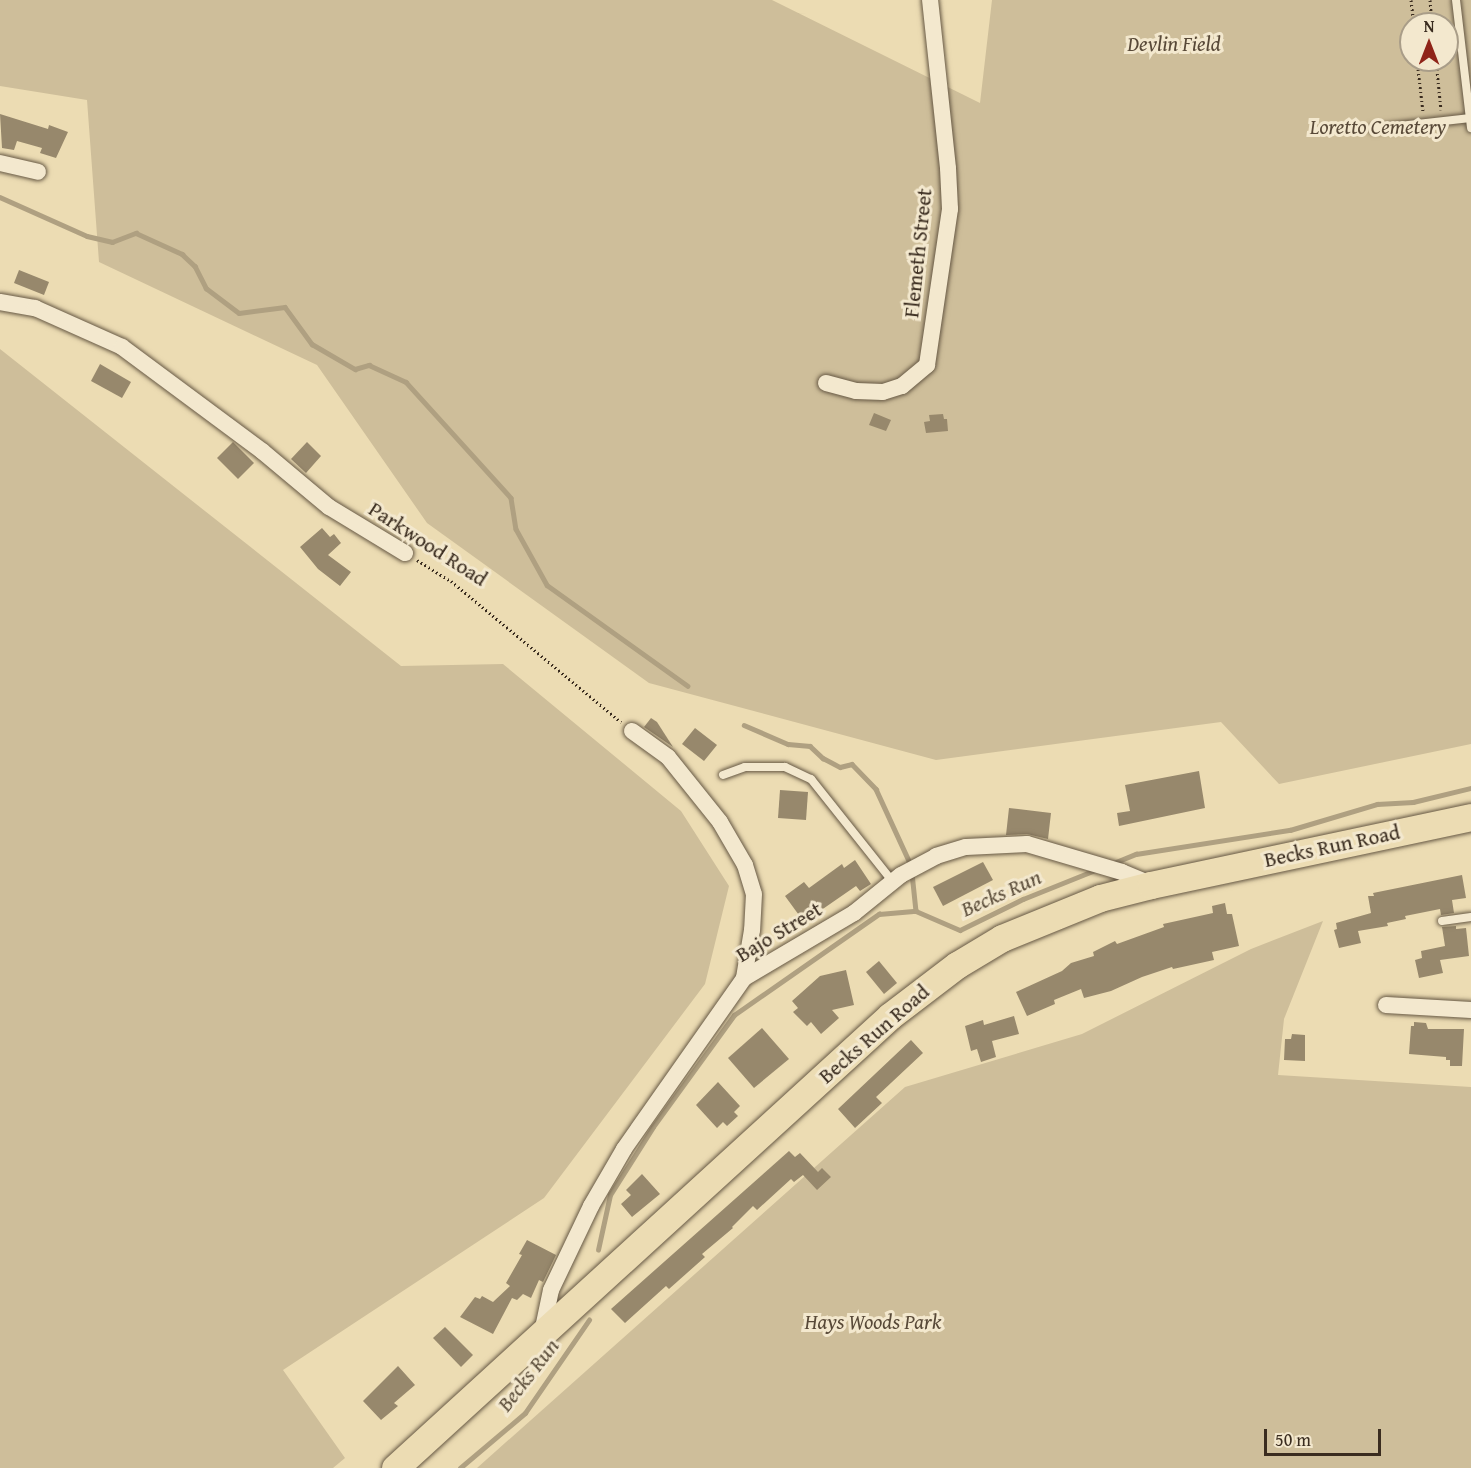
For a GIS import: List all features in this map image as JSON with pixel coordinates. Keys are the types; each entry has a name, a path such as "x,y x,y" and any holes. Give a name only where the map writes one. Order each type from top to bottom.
{"main road":[{"name":"Becks Run Road","path":"395,1468 890,1016 957,965 1002,938 1100,898 1471,817"}],"street":[{"name":"Flemeth Street","path":"826,383 856,391 882,392 902,386 927,365 950,209 948,168 930,0"},
{"path":"0,163 38,172"},
{"path":"0,291 35,308"},
{"name":"Parkwood Road","path":"0,302 35,308 122,347 262,451 329,507 405,553"},
{"path":"632,731 668,757 720,822 745,865 754,894 752,930 744,978"},
{"name":"Bajo Street","path":"541,1337 551,1290 591,1206 624,1149 744,978 854,913 920,864 966,848 1027,844 1122,872 1152,885"},
{"path":"1386,1005 1471,1010"}],"lane":[{"path":"1456,0 1471,128"},
{"path":"1373,129 1470,117"},
{"path":"723,775 745,767 785,767 811,779 897,879"},
{"path":"1442,921 1471,917"}],"path":[{"path":"1418,72 1424,123"},
{"path":"1437,72 1442,121"},
{"name":"Parkwood Road","path":"405,553 451,581 632,731"}],"green space":[{"path":"0,0 772,0 980,103 992,0 1471,0 1471,744 1279,784 1221,722 936,760 649,683 427,523 317,365 99,262 87,100 0,86"},
{"path":"0,349 401,666 503,664 681,811 729,886 705,984 544,1198 283,1370 345,1458 333,1468 0,1468"},
{"name":"Hays Woods Park","path":"1323,921 1284,1019 1278,1075 1471,1087 1471,1468 477,1468 905,1087 1082,1034 1251,949"}],"building":[{"path":"0,114 48,129 49,125 68,132 56,158 40,153 42,148 17,141 14,150 2,148"},
{"path":"19,270 49,282 44,295 14,283"},
{"path":"100,364 131,382 122,398 91,381"},
{"path":"874,413 891,420 886,431 869,425"},
{"path":"943,414 944,419 947,419 948,431 926,433 924,422 930,421 929,415"},
{"path":"233,442 254,463 238,479 217,458"},
{"path":"307,442 321,456 306,473 291,459"},
{"path":"322,528 330,537 334,534 341,543 328,555 351,572 340,586 318,569 300,547"},
{"path":"651,718 657,722 673,747 644,727"},
{"path":"695,728 717,745 704,761 682,744"},
{"path":"1199,771 1205,808 1119,826 1117,813 1130,811 1125,785"},
{"path":"780,790 808,792 806,820 778,818"},
{"path":"1009,808 1051,813 1048,839 1027,834 1006,835"},
{"path":"855,860 871,884 860,891 856,886 804,922 785,896 804,882 809,888 842,864 844,868"},
{"path":"983,862 993,880 943,906 933,887"},
{"path":"1462,875 1466,898 1452,900 1454,913 1441,915 1440,909 1405,916 1406,919 1387,923 1388,926 1358,931 1361,943 1339,948 1334,930 1337,929 1336,923 1371,913 1368,896 1374,896 1373,893"},
{"path":"1225,903 1227,914 1232,914 1239,946 1212,952 1214,960 1173,969 1172,967 1111,991 1084,998 1081,989 1054,1000 1055,1004 1027,1016 1016,992 1062,971 1071,963 1094,956 1093,952 1115,941 1117,944 1164,927 1163,924 1213,913 1212,906"},
{"path":"1456,926 1456,929 1466,928 1469,956 1440,960 1443,973 1419,978 1415,960 1422,958 1421,951 1445,946 1442,927"},
{"path":"879,961 897,983 884,994 866,972"},
{"path":"846,970 854,1005 832,1010 839,1018 821,1034 811,1022 807,1026 793,1012 798,1008 792,1001 820,976"},
{"path":"1014,1016 1019,1034 992,1041 996,1057 981,1062 977,1049 971,1051 965,1026 983,1020 984,1025"},
{"path":"1414,1022 1426,1023 1428,1029 1464,1029 1462,1066 1450,1066 1450,1060 1446,1060 1446,1057 1409,1054 1411,1026 1414,1026"},
{"path":"762,1028 789,1059 754,1088 728,1058"},
{"path":"1292,1034 1305,1035 1305,1061 1284,1060 1285,1039 1291,1039"},
{"path":"911,1040 923,1053 876,1097 882,1103 855,1128 838,1109"},
{"path":"718,1082 740,1106 734,1112 738,1116 727,1126 723,1122 717,1128 696,1105"},
{"path":"789,1151 795,1157 800,1153 818,1172 822,1168 831,1177 817,1190 803,1175 794,1182 791,1179 757,1210 753,1206 733,1228 702,1254 705,1257 669,1289 666,1286 625,1323 611,1309"},
{"path":"642,1174 660,1194 632,1217 621,1204 631,1195 626,1190"},
{"path":"527,1240 556,1255 543,1282 539,1280 531,1298 523,1294 517,1300 512,1298 493,1334 460,1317 475,1297 480,1299 482,1296 493,1302 510,1286 506,1283 522,1255 519,1254"},
{"path":"445,1327 473,1355 461,1367 433,1338"},
{"path":"398,1366 415,1385 394,1403 398,1406 381,1420 363,1401"}],"waterway":[{"path":"0,197 87,236 112,242 136,233 182,254 195,266 206,288 239,313 285,307 312,344 355,369 369,365 406,382 511,498 516,529 547,585 688,686"},
{"path":"744,725 788,744 810,746 823,758 840,767 852,764 876,789 911,865"},
{"name":"Becks Run","path":"1111,864 1136,854 1290,830 1377,804 1413,802 1471,788"},
{"name":"Becks Run","path":"598,1250 610,1195 653,1127 734,1015 879,914 916,911 960,930 1023,899 1095,870"},
{"path":"912,873 916,911"},
{"name":"Becks Run","path":"460,1468 525,1413 589,1320"}],"park label":[{"name":"Devlin Field","path":"1174,44"},
{"name":"Loretto Cemetery","path":"1378,127"}]}
